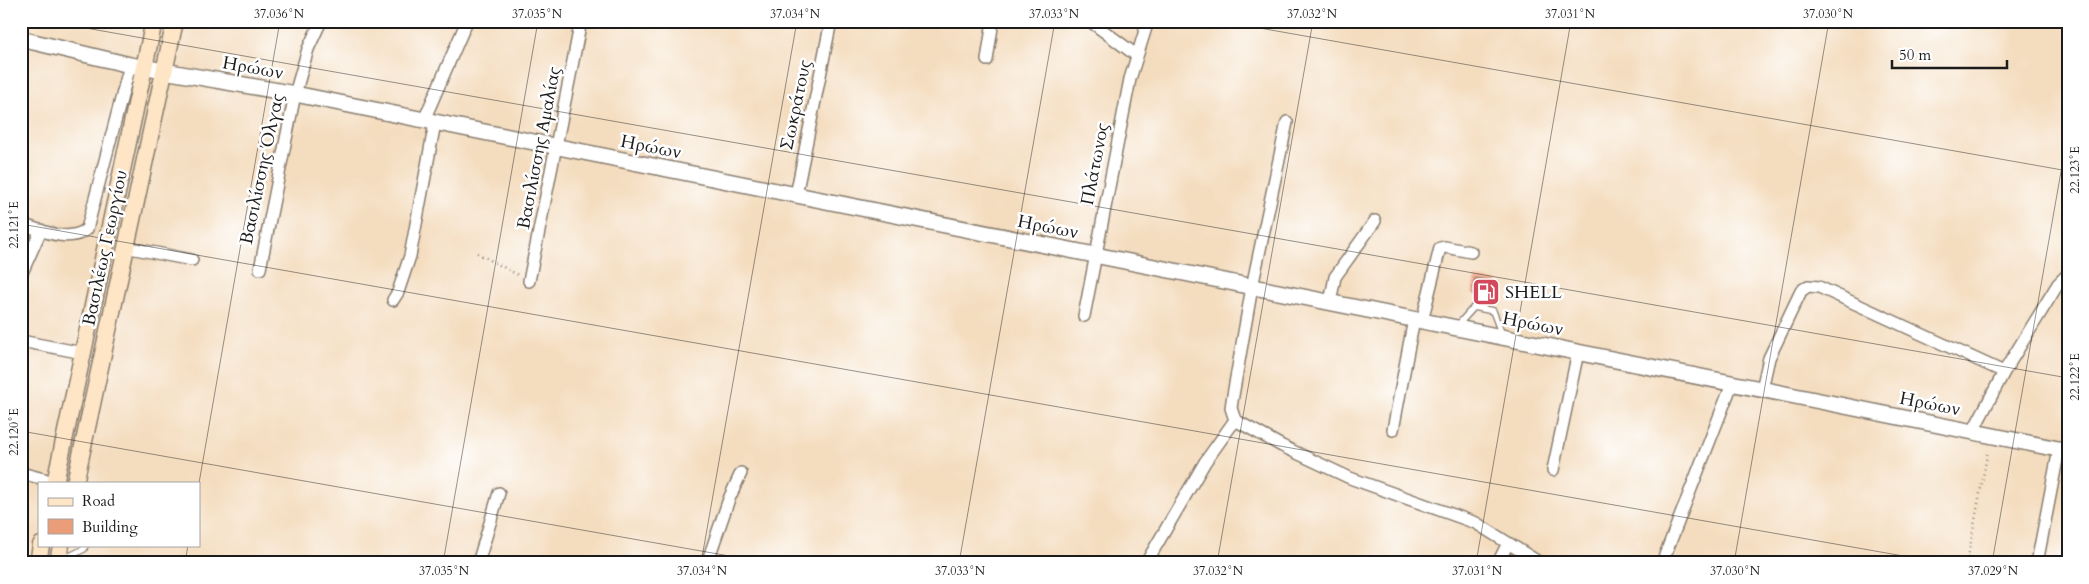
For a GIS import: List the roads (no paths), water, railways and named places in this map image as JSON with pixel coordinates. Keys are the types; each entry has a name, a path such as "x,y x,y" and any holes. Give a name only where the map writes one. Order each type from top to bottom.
{"main road":[{"name":"Βασιλέως Γεωργίου","path":"55,482 83,352 137,66 154,21"},
{"name":"Βασιλέως Γεωργίου","path":"77,480 125,247 175,21"},
{"path":"38,563 41,546"},
{"path":"58,562 61,546"}],"street":[{"name":"Βασιλίσσης Όλγας","path":"260,269 296,94 308,49 321,21"},
{"path":"393,300 398,292 410,256 429,121 467,21"},
{"name":"Βασιλίσσης Αμαλίας","path":"529,281 582,21"},
{"name":"Σωκράτους","path":"796,195 831,21"},
{"path":"987,60 994,21"},
{"path":"1090,21 1136,55"},
{"name":"Πλάτωνος","path":"1084,316 1136,55 1148,21"},
{"name":"Ηρώων","path":"21,39 137,66 296,94 2063,450"},
{"path":"21,224 70,237 80,235 86,229 137,66"},
{"path":"1286,122 1252,287 1232,401 1231,408 1235,420 1282,446 1333,470 1392,494 1476,524 1540,563"},
{"path":"1330,302 1336,277 1375,221"},
{"path":"21,275 41,230"},
{"path":"1393,430 1418,320 1440,248 1444,246 1471,252"},
{"path":"125,247 192,260"},
{"path":"1971,431 2004,372 2058,284 2068,274"},
{"path":"1762,389 1769,358 1801,292 1808,286 1819,287 2004,372"},
{"path":"21,341 83,352"},
{"path":"1553,470 1578,352"},
{"path":"1662,563 1732,384"},
{"path":"1146,563 1205,462 1235,420"},
{"path":"2037,563 2063,450"},
{"path":"21,473 55,482"},
{"path":"707,563 729,499 742,473"},
{"path":"478,563 498,493"},
{"path":"1498,563 1508,543"}],"lane":[{"path":"1455,328 1474,307 1493,311 1503,337"},
{"path":"58,562 84,549 85,546"}],"place":[{"name":"SHELL","path":"1486,292"}]}
